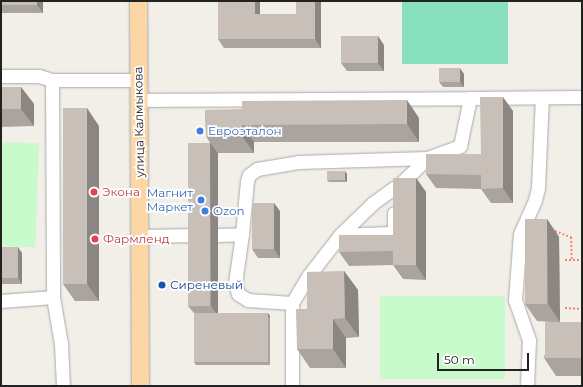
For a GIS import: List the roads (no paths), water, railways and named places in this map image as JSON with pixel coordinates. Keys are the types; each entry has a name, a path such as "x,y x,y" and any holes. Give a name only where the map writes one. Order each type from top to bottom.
{"main road":[{"name":"улица Калмыкова","path":"138,1 140,386"}],"lane":[{"path":"1,76 39,76 52,80 138,80"},
{"path":"52,80 53,297 61,344 63,386"},
{"path":"139,100 582,97"},
{"path":"292,303 248,300 238,294 235,283 242,234 247,181 249,175 257,169 299,162 427,158 460,146 470,98"},
{"path":"527,386 529,340 515,300 520,234 538,194 542,98"},
{"path":"292,386 292,303 309,276 340,235 373,203 394,188 427,158"},
{"path":"340,235 392,232 394,228 394,188"},
{"path":"218,235 242,234"},
{"path":"140,236 196,235"},
{"path":"1,301 53,297"}],"place":[{"name":"Евроэталон","path":"200,131"},
{"name":"Экона","path":"94,192"},
{"name":"Магнит Маркет","path":"201,200"},
{"name":"Ozon","path":"205,211"},
{"name":"Фармленд","path":"95,239"},
{"name":"Сиреневый","path":"162,285"}]}
